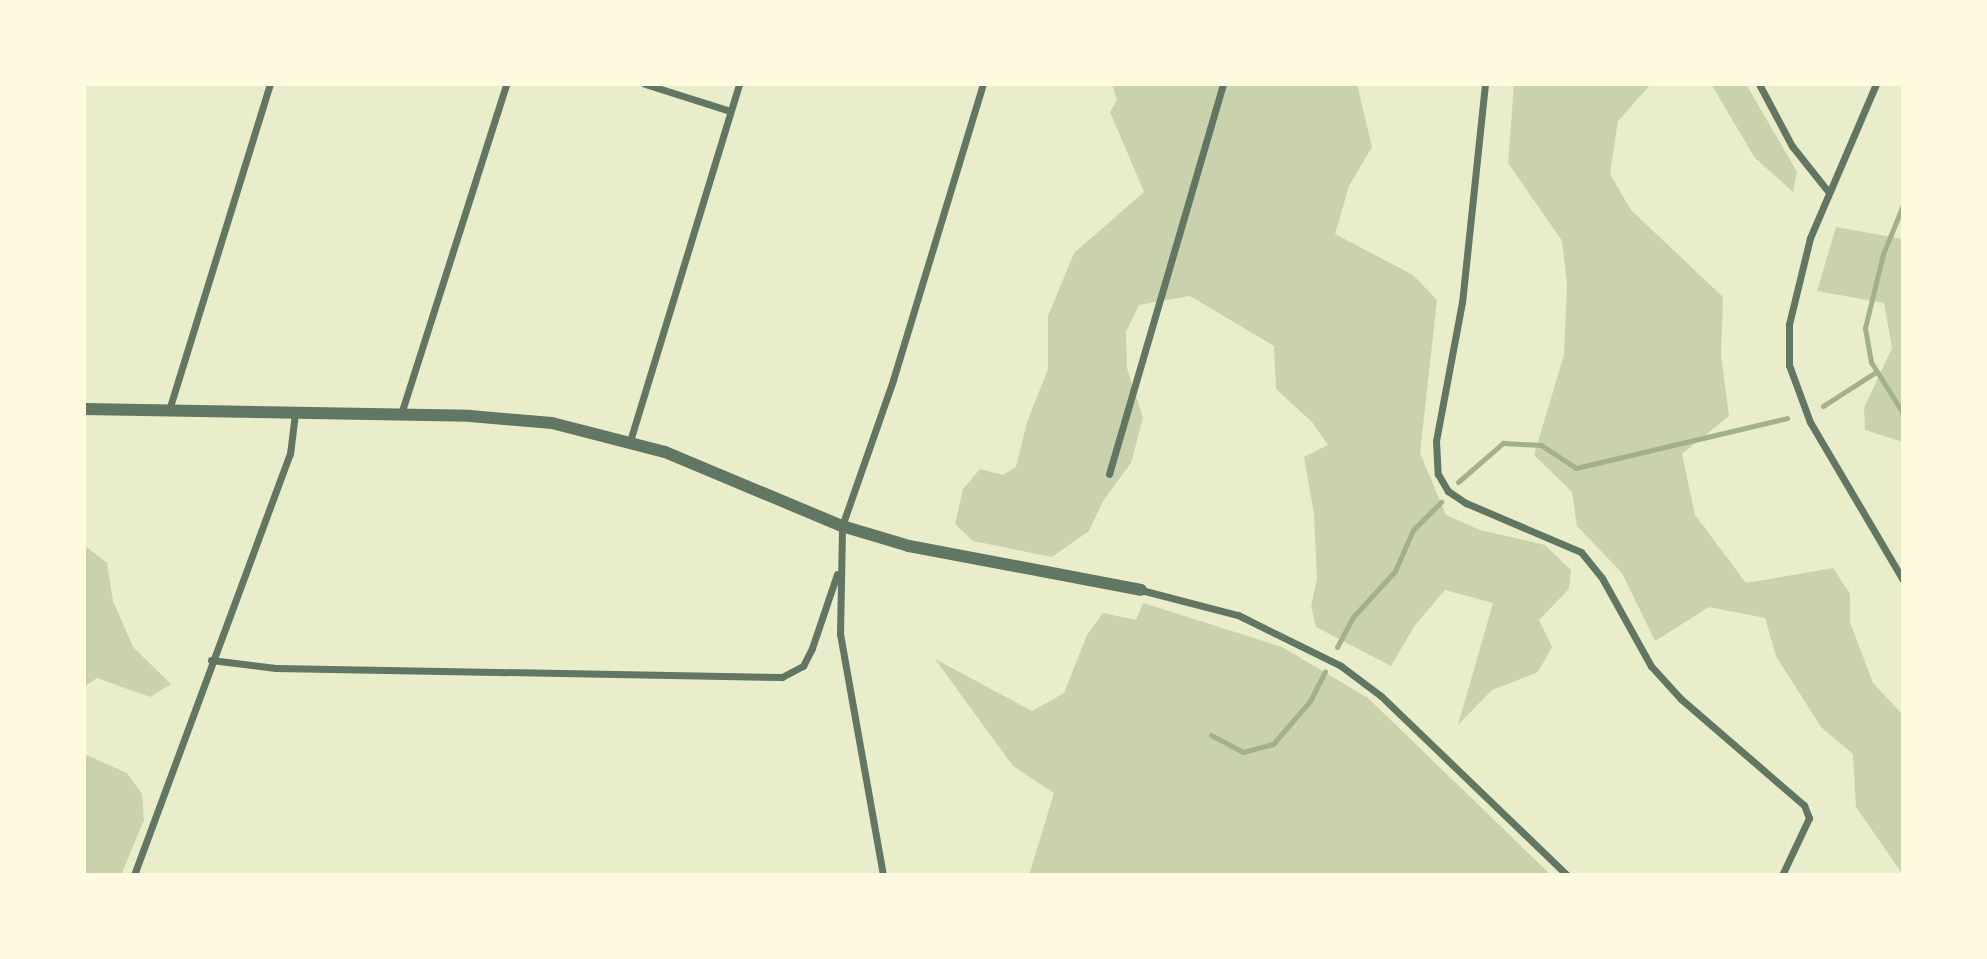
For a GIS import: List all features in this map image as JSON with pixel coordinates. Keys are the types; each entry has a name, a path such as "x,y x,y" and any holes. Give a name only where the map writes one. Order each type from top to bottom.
{"street":[{"path":"169,410 270,84"},
{"path":"401,414 506,84"},
{"path":"645,84 730,111"},
{"path":"630,441 739,84"},
{"path":"883,875 840,634 839,566 842,526 893,380 983,84"},
{"path":"1109,474 1223,84"},
{"path":"1485,84 1462,302 1436,441 1438,474 1448,491 1466,503 1581,552 1602,578 1651,666 1681,699 1804,805 1809,818 1782,875"},
{"path":"1759,84 1792,146 1827,191"},
{"path":"1876,84 1827,191 1789,324 1789,365 1810,422 1903,580"},
{"path":"84,409 401,414 522,419 630,441 842,526 933,553 1141,590 1238,615 1341,666 1381,696 1567,875"},
{"path":"134,875 211,660 290,454 295,413"},
{"path":"211,660 276,668 782,677 803,666 812,648 839,566"}],"green space":[{"path":"1112,84 1357,84 1372,147 1349,186 1335,234 1413,275 1437,300 1420,453 1446,515 1480,530 1545,545 1571,570 1569,589 1539,620 1552,647 1538,672 1492,690 1458,725 1493,603 1445,590 1415,625 1391,666 1316,627 1311,606 1317,579 1314,514 1304,457 1328,445 1312,422 1276,389 1274,346 1190,296 1139,305 1126,332 1127,368 1143,418 1131,463 1103,501 1089,531 1052,557 973,541 955,524 963,489 980,469 1003,475 1016,467 1027,422 1048,369 1048,316 1074,253 1144,192 1110,112 1117,100"},
{"path":"1514,84 1651,84 1618,121 1610,174 1631,210 1723,297 1721,355 1729,416 1682,454 1695,515 1746,583 1833,568 1850,594 1850,622 1873,683 1903,715 1903,875 1856,807 1853,754 1821,727 1776,656 1765,618 1709,607 1655,641 1622,573 1577,526 1572,492 1534,455 1564,355 1567,284 1562,241 1508,163"},
{"path":"1711,84 1746,84 1797,172 1793,192 1755,158"},
{"path":"1836,227 1903,239 1903,442 1865,430 1864,408 1892,348 1884,303 1817,291"},
{"path":"84,545 107,563 113,601 133,647 171,684 150,697 97,678 84,687"},
{"path":"1143,603 1282,647 1368,698 1551,875 1029,875 1054,793 1013,766 935,659 1032,711 1064,693 1087,635 1103,613 1136,620"},
{"path":"84,754 127,773 142,794 144,820 121,875 84,875"}],"waterway":[{"path":"1903,205 1883,254 1865,328 1871,362 1903,413"},
{"path":"1823,406 1876,372"},
{"path":"1458,482 1503,443 1541,445 1576,468 1787,418"},
{"path":"1337,647 1353,617 1395,571 1413,530 1441,502"},
{"path":"1211,735 1243,752 1273,744 1310,701 1325,672"}]}
